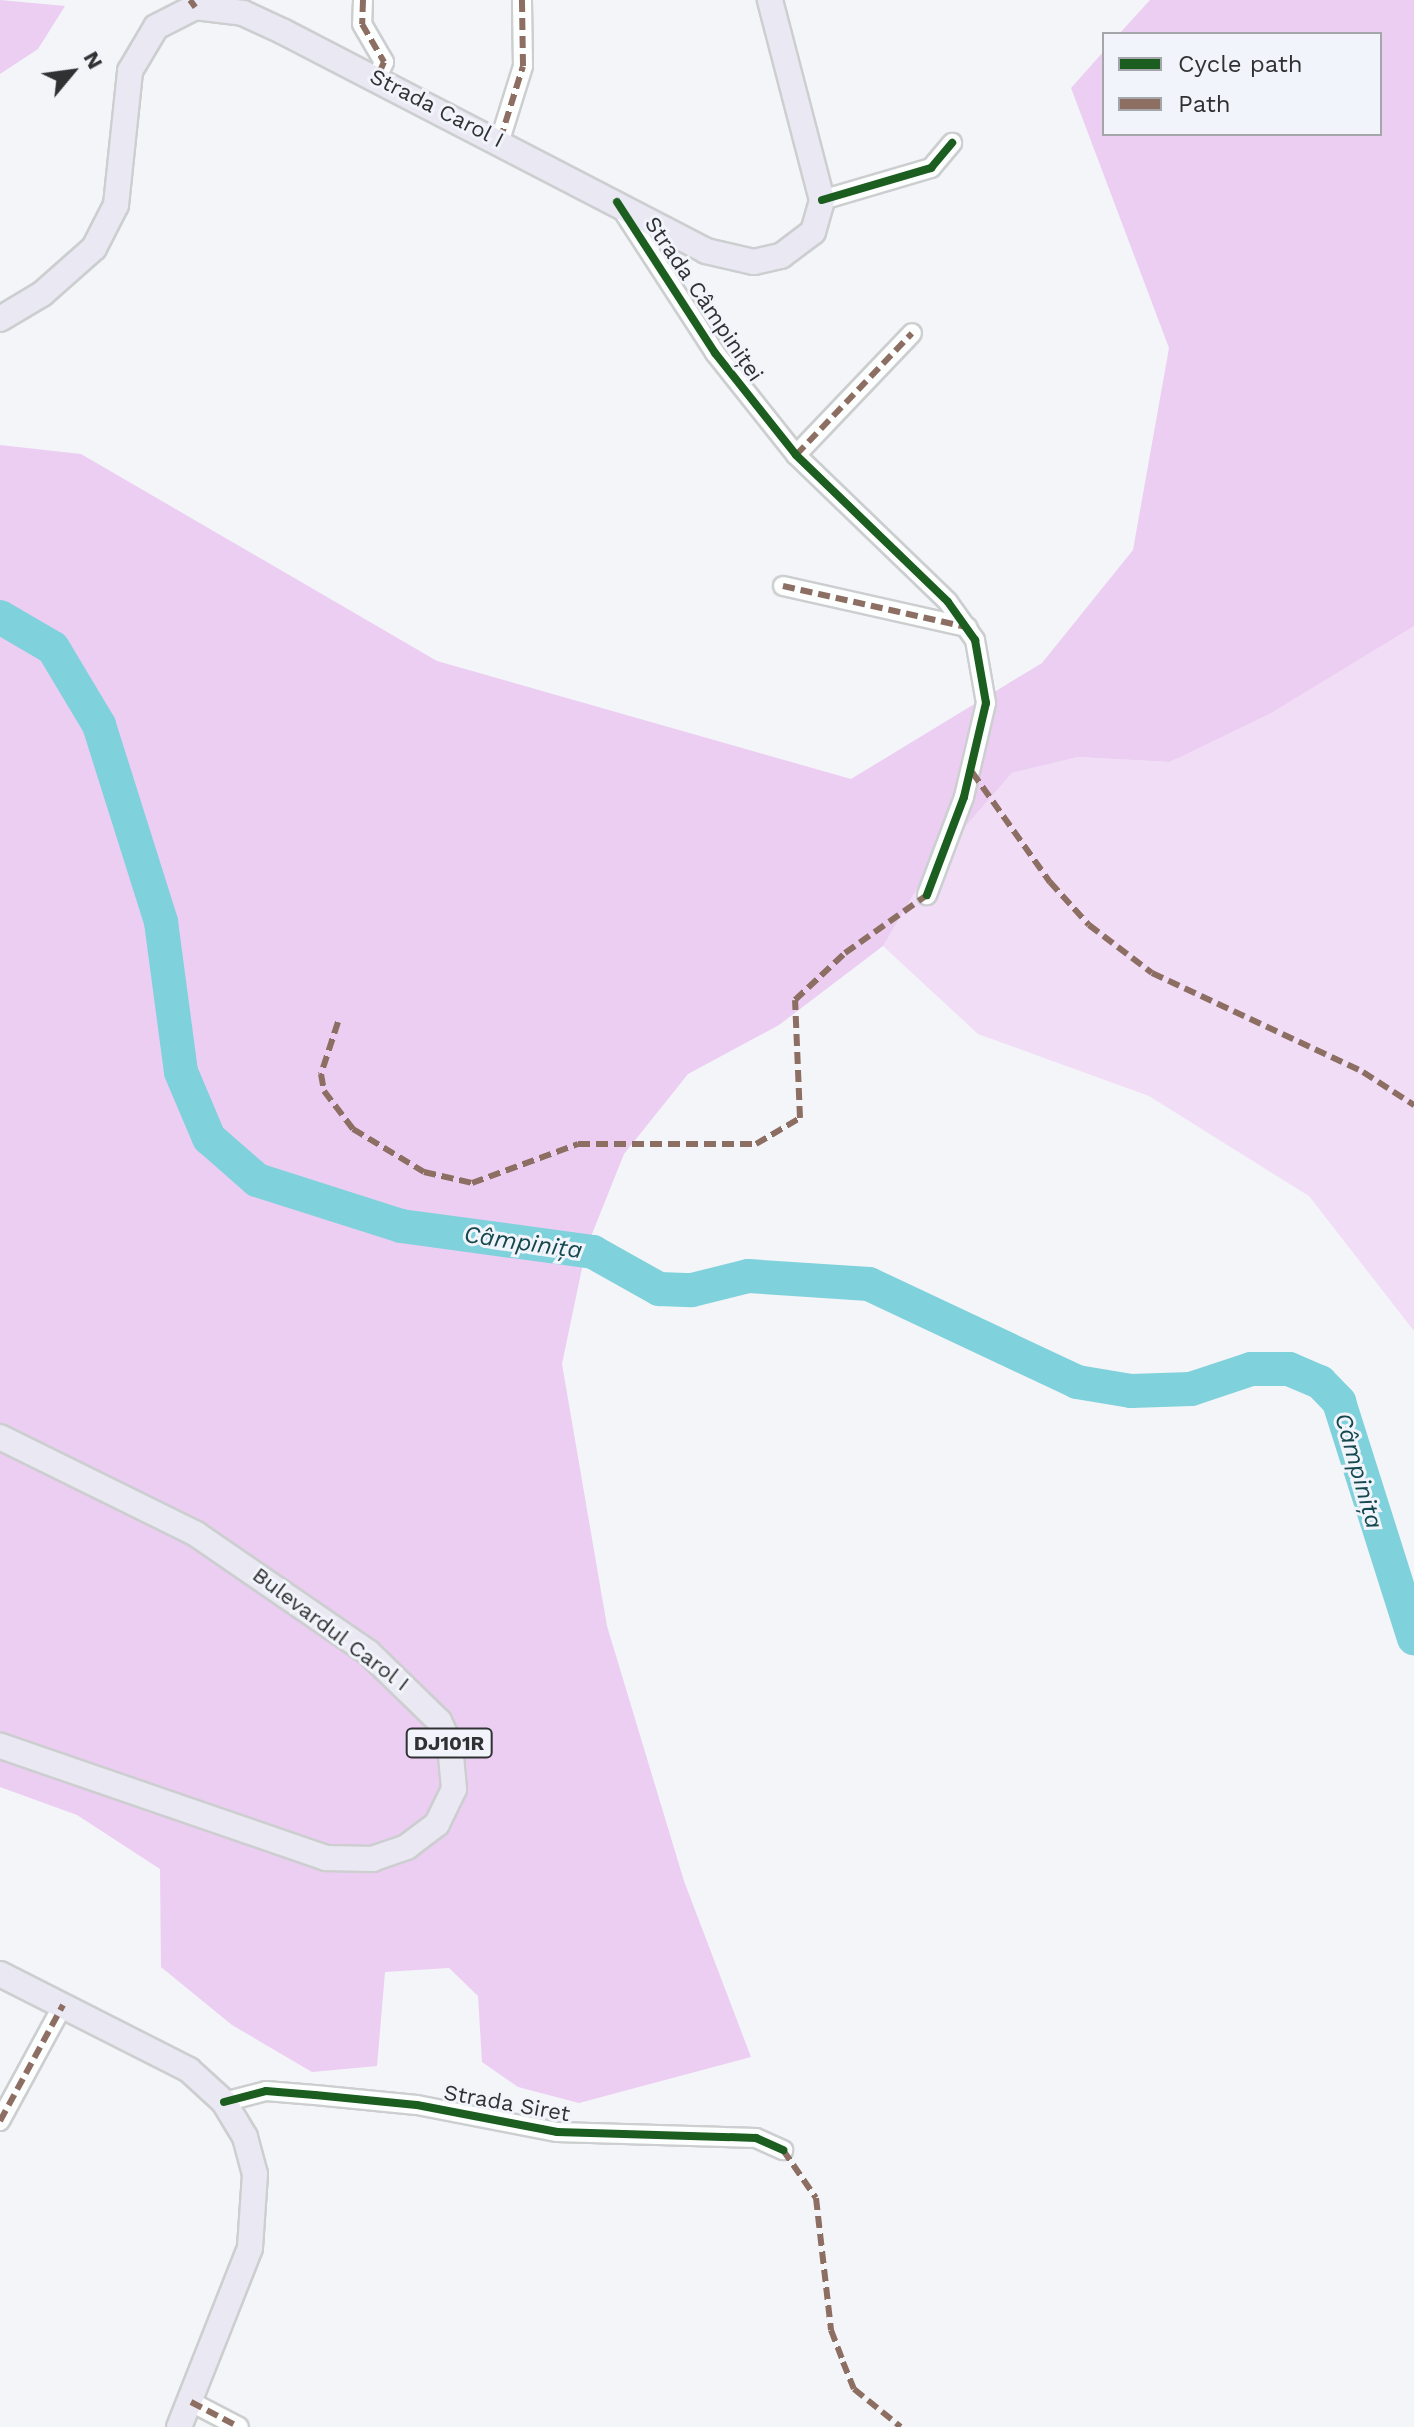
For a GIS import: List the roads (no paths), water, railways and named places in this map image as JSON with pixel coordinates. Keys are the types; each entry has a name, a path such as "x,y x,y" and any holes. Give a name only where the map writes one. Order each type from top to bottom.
{"main road":[{"path":"770,0 822,200"},
{"name":"Strada Carol I","path":"0,319 61,280 94,248 116,205 130,71 156,27 193,3 243,13 500,140 706,251 754,262 800,245 813,232 822,200"},
{"name":"Bulevardul Carol I","path":"0,1437 196,1534 368,1652 439,1721 450,1745 454,1789 423,1838 381,1857 338,1859 0,1746"},
{"path":"0,1974 189,2070 224,2102 251,2157 254,2222 238,2286 179,2427"}],"street":[{"path":"363,0 362,24 384,62 377,78"},
{"path":"500,140 523,66 522,0"},
{"path":"822,200 920,172 952,143"},
{"name":"Strada Câmpiniței","path":"617,202 715,353 796,455 967,627 985,669 986,703 964,797 927,895"},
{"path":"796,455 912,333"},
{"path":"783,586 967,627"},
{"path":"0,2121 63,2005"},
{"name":"Strada Siret","path":"224,2102 266,2091 315,2095 417,2105 557,2132 756,2138 783,2150"},
{"path":"191,2402 239,2427"}],"waterway":[{"name":"Câmpinița","path":"0,617 53,648 99,725 161,922 181,1072 209,1138 257,1180 401,1226 593,1252 659,1289 692,1290 748,1276 869,1284 1077,1382 1131,1391 1191,1389 1251,1369 1289,1369 1320,1382 1339,1402 1414,1638"}]}
